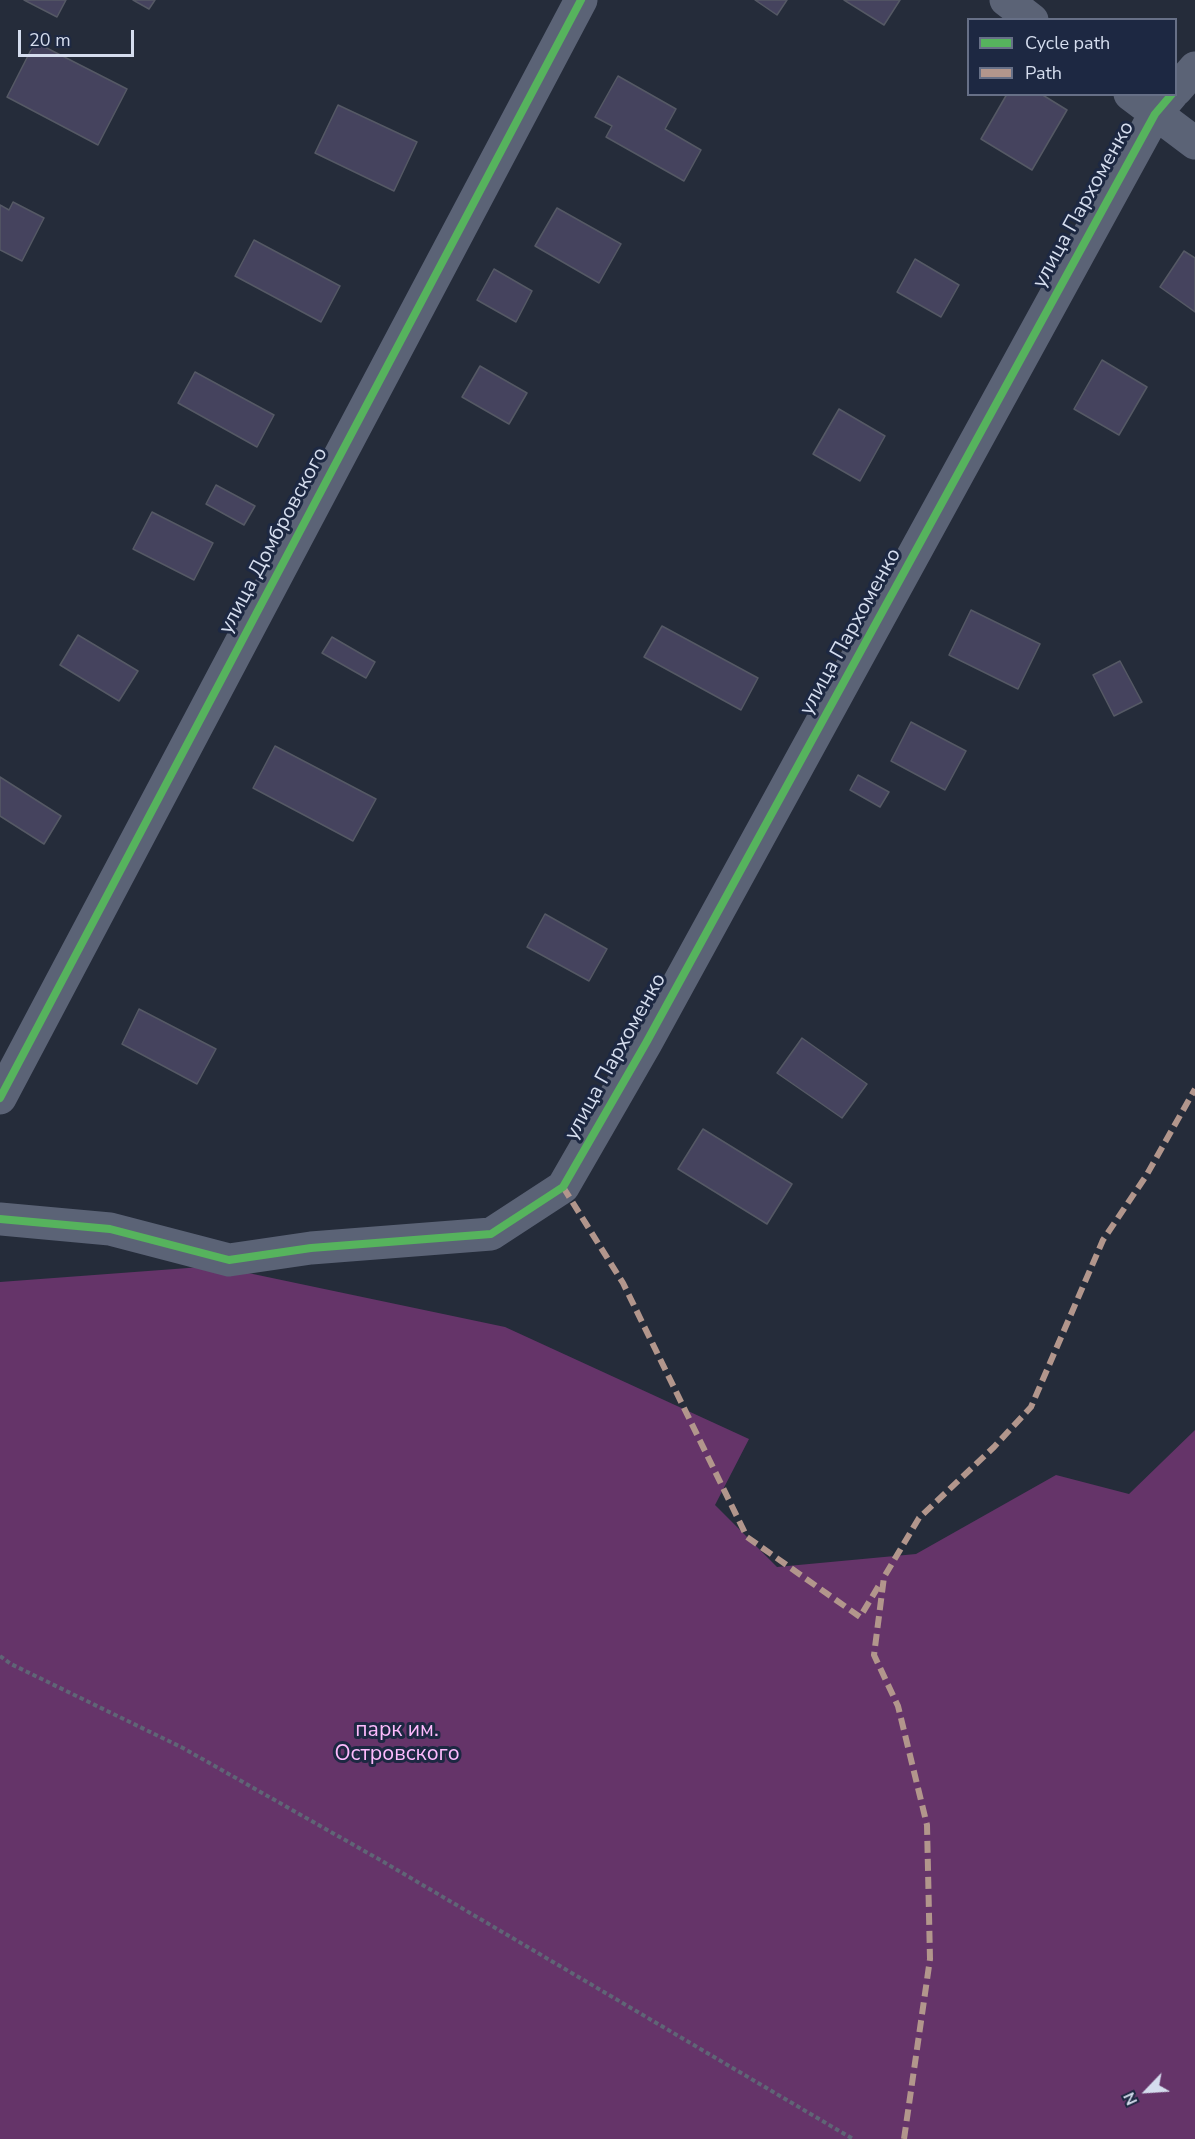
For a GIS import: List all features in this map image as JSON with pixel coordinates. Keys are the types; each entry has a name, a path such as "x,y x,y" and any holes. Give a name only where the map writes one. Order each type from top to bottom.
{"street":[{"name":"улица Домбровского","path":"0,1098 580,0"},
{"path":"1006,0 1029,18"},
{"name":"улица Пархоменко","path":"1177,83 1195,68"},
{"path":"1158,98 1195,142"},
{"name":"улица Пархоменко","path":"0,1219 110,1229 229,1260 311,1248 491,1234 563,1188 651,1033 1158,98"}],"path":[{"path":"0,1656 10,1664 183,1748 453,1902 853,2139"}],"green space":[{"name":"парк им. Островского","path":"215,1266 505,1327 749,1439 715,1505 777,1567 916,1554 1056,1475 1129,1494 1195,1430 1195,2139 0,2139 0,1282"}],"building":[{"path":"24,0 66,0 57,17"},
{"path":"133,0 155,0 149,9"},
{"path":"755,0 787,0 777,15"},
{"path":"844,0 900,0 884,25"},
{"path":"35,42 127,89 98,145 7,97"},
{"path":"618,76 676,109 665,129 701,150 684,181 606,137 612,126 595,117"},
{"path":"1006,96 1044,96 1067,110 1032,170 981,139"},
{"path":"338,105 417,142 394,191 315,153"},
{"path":"13,202 44,218 22,261 0,250 0,205 9,210"},
{"path":"557,208 621,244 599,283 535,246"},
{"path":"254,240 340,286 321,322 235,276"},
{"path":"1184,251 1195,258 1195,312 1160,287"},
{"path":"915,259 959,285 941,317 897,292"},
{"path":"494,269 532,291 516,322 477,300"},
{"path":"1102,360 1147,387 1119,435 1074,409"},
{"path":"480,366 527,393 509,424 462,397"},
{"path":"195,372 274,415 257,447 178,403"},
{"path":"839,409 885,436 860,481 813,454"},
{"path":"216,485 255,506 244,525 206,504"},
{"path":"152,512 213,543 194,580 133,549"},
{"path":"971,610 1040,644 1018,689 949,655"},
{"path":"662,626 758,678 741,710 644,657"},
{"path":"78,635 138,671 119,701 60,665"},
{"path":"332,637 375,662 366,678 322,653"},
{"path":"1120,661 1142,702 1114,716 1093,675"},
{"path":"911,722 966,751 945,790 891,761"},
{"path":"275,746 376,799 353,841 253,788"},
{"path":"858,775 889,792 880,807 850,790"},
{"path":"0,777 61,816 44,844 0,816"},
{"path":"545,914 607,949 589,981 527,947"},
{"path":"139,1009 216,1049 197,1084 122,1044"},
{"path":"802,1038 867,1084 842,1118 777,1073"},
{"path":"703,1129 792,1184 767,1224 678,1169"}],"marked path":[{"path":"904,2139 930,1959 927,1825 898,1706 874,1655 884,1577 919,1518 994,1447 1031,1407 1103,1240 1146,1176 1195,1089"},
{"path":"563,1187 623,1283 747,1537 860,1617 881,1582"}],"cycle path":[{"path":"0,1098 581,0"},
{"path":"0,1219 110,1229 229,1260 311,1248 491,1234 563,1187 646,1043 1155,114 1170,96"}]}
